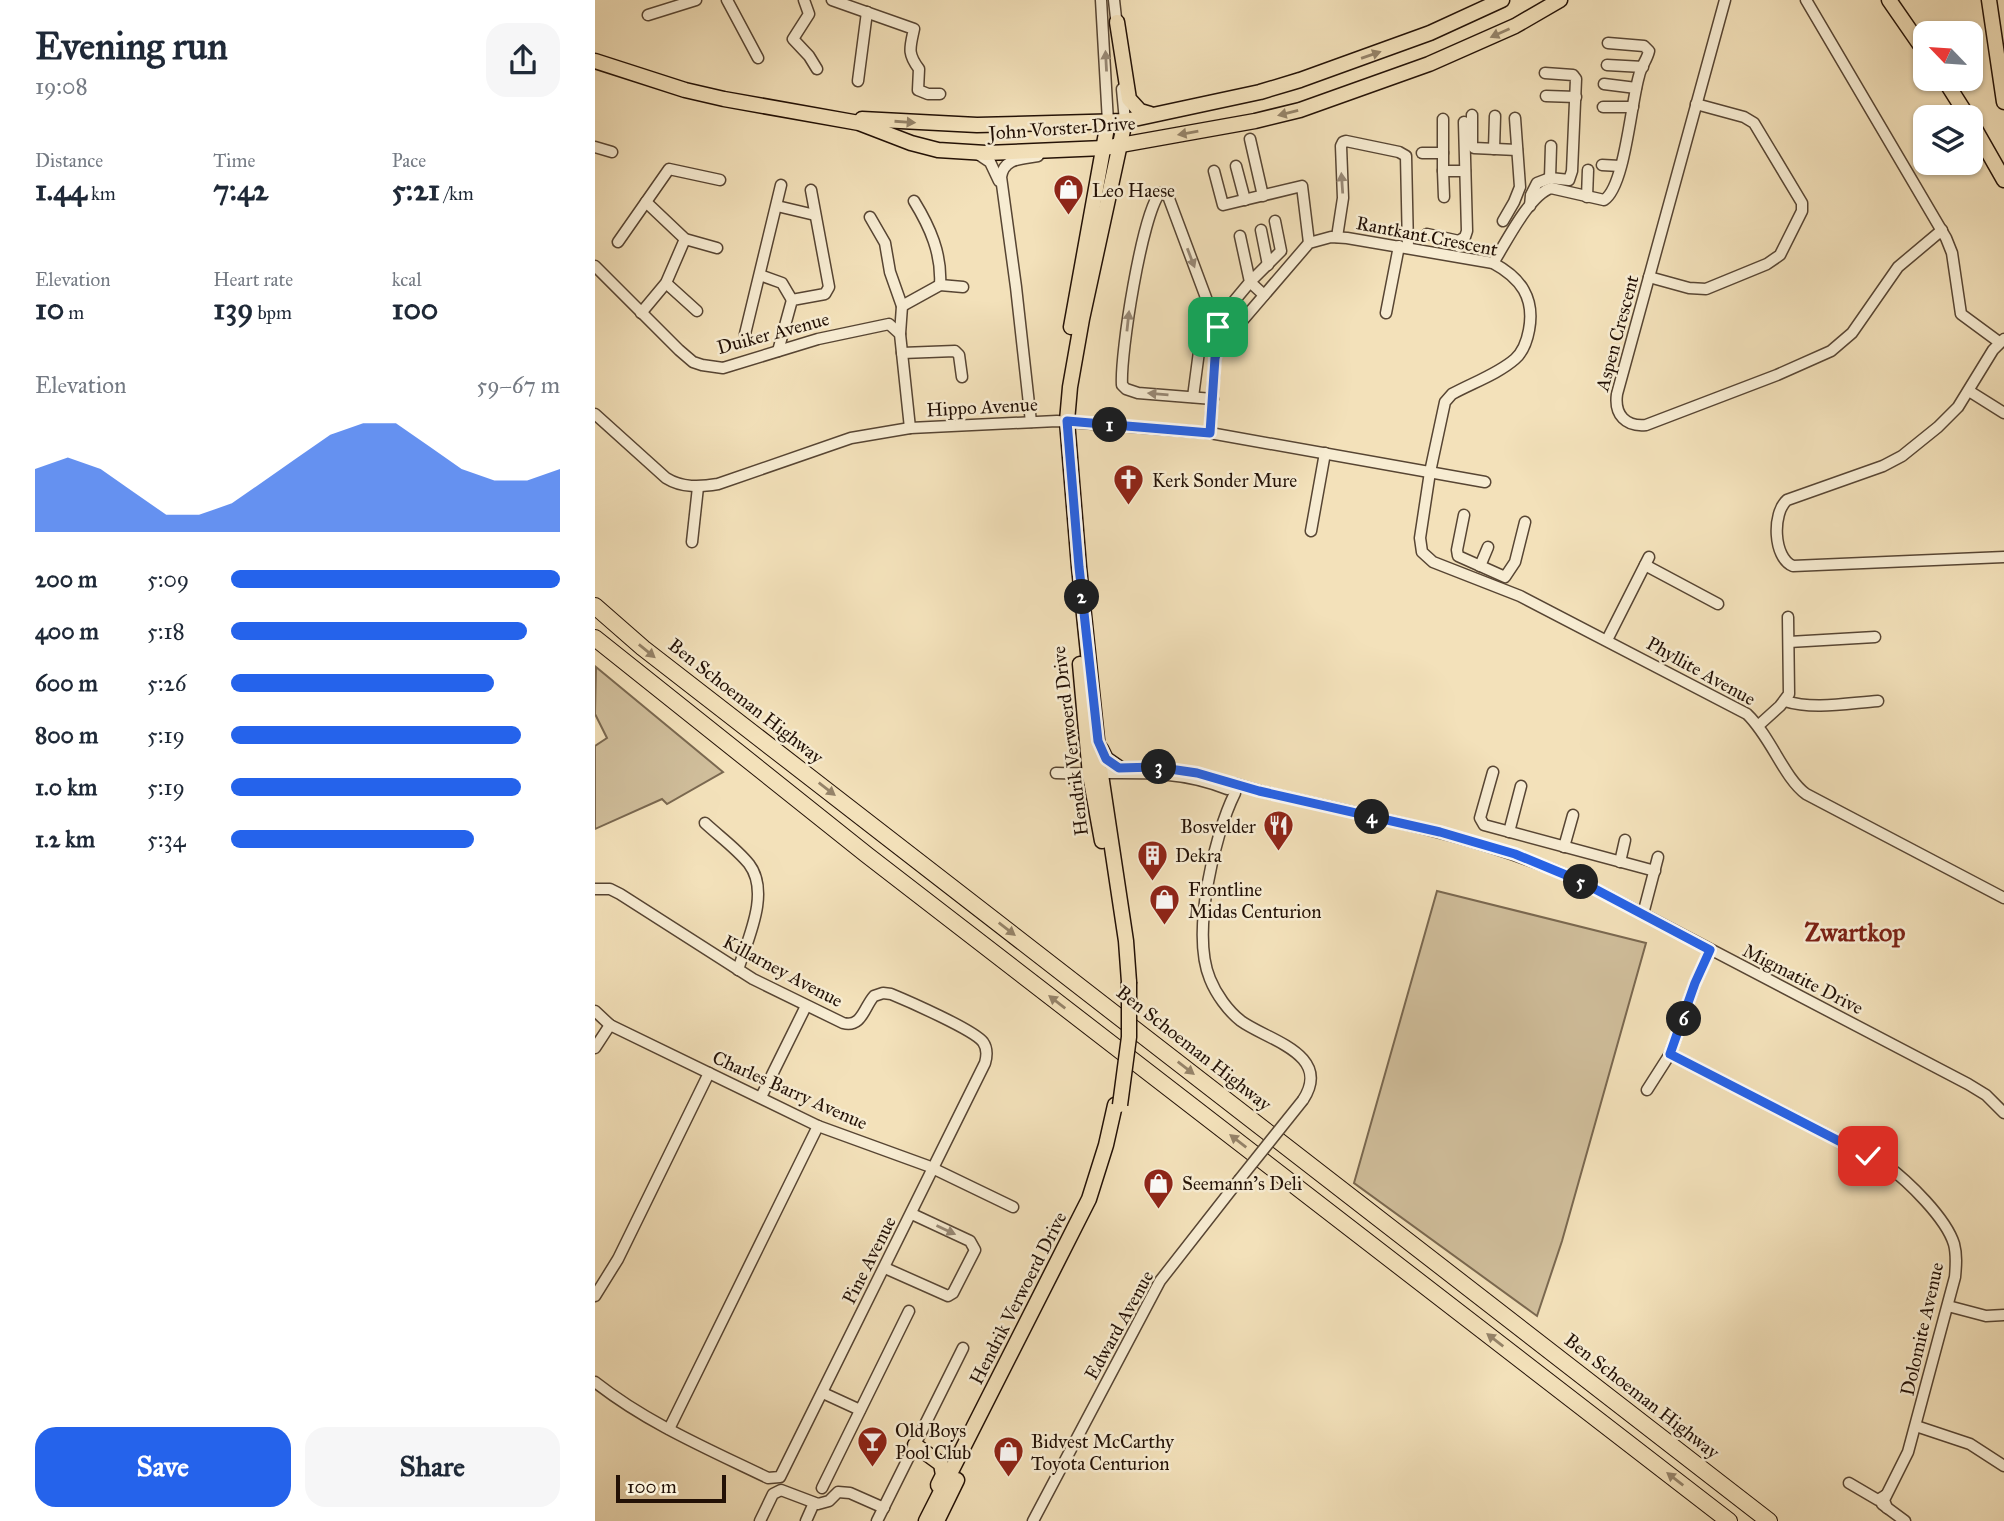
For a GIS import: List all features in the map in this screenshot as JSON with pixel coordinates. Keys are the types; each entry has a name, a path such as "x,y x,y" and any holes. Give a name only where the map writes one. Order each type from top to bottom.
{"highway":[{"name":"Ben Schoeman Highway","path":"595,606 643,648 1769,1521"},
{"path":"595,638 629,668 867,855 1729,1521"}],"main road":[{"name":"John Vorster Drive","path":"595,60 726,96 795,110 861,119 977,125 1125,121 1260,92 1300,80 1430,33 1502,0"},
{"name":"John Vorster Drive","path":"595,60 685,90 754,106 859,123 925,147 977,153 1074,150 1120,146 1300,110 1429,64 1515,26 1560,0"},
{"path":"1889,0 1913,35"},
{"path":"1989,0 2004,102"},
{"path":"1117,22 1129,99 1140,111 1150,114"},
{"name":"Hendrik Verwoerd Drive","path":"937,1521 1078,1240 1098,1189 1118,1105 1129,1037 1126,941 1104,794 1095,772 1098,741 1062,421 1125,121"},
{"name":"Hendrik Verwoerd Drive","path":"1108,122 1063,374 1062,421 1095,772 1126,982"},
{"path":"1983,143 2004,180"},
{"path":"1098,741 1106,759 1121,770 1104,794"},
{"name":"Hendrik Verwoerd Drive","path":"924,1521 1089,1199 1118,1105"},
{"path":"921,1448 948,1457 961,1451"},
{"path":"921,1448 941,1464 943,1472 924,1521"}],"street":[{"path":"648,15 696,0"},
{"path":"727,0 758,58"},
{"path":"804,0 809,14 793,39 817,69"},
{"path":"832,0 914,29 910,54 919,69 918,90 928,94 940,94"},
{"name":"Hendrik Verwoerd Drive","path":"1101,0 1108,122"},
{"name":"Hendrik Verwoerd Drive","path":"1114,0 1125,121"},
{"name":"Aspen Crescent","path":"1724,0 1616,400 1617,410 1623,420 1638,426 1646,425 1777,375 1831,351 1852,333 1898,267 1943,230"},
{"path":"1806,0 1943,230 1952,253 1961,314 2002,341 1958,407 1938,427 1896,460 1784,502 1778,520 1780,554 1793,566 2004,557"},
{"path":"858,81 867,12"},
{"path":"1493,263 1528,208 1551,187 1604,200 1609,196 1620,166 1636,88 1648,59 1648,47 1608,43"},
{"path":"1607,65 1643,66"},
{"path":"1528,208 1537,183 1550,178 1566,181 1571,177 1575,76 1545,73"},
{"path":"1604,84 1636,88"},
{"path":"1546,96 1576,97"},
{"path":"1649,277 1689,288 1706,289 1763,267 1780,255 1801,211 1799,196 1754,122 1696,104"},
{"path":"1603,107 1633,107"},
{"path":"1494,149 1495,116"},
{"path":"1427,234 1459,241 1465,237 1468,118 1472,145 1476,149 1517,150"},
{"path":"1503,221 1520,187 1515,118"},
{"path":"1443,119 1444,197"},
{"path":"1251,139 1263,196"},
{"path":"1337,237 1343,198 1343,142 1399,152 1406,156 1403,247 1386,313"},
{"path":"1550,178 1551,146"},
{"path":"595,147 613,152"},
{"path":"1031,422 1001,173 1009,162 1074,150"},
{"path":"977,153 990,162 1001,187"},
{"path":"1422,153 1443,153"},
{"path":"1602,165 1620,166"},
{"path":"1236,166 1245,200"},
{"path":"618,242 670,169 720,180"},
{"path":"1587,197 1588,170"},
{"path":"1210,433 1215,358 1218,349 1309,243 1302,186 1223,205 1214,171"},
{"path":"1443,171 1465,171"},
{"path":"745,334 781,185"},
{"path":"792,300 825,294 829,288 811,190"},
{"path":"1213,399 1137,393 1122,385 1130,303 1152,207 1160,192 1168,196 1208,303 1226,311 1233,331"},
{"path":"914,201 934,240 940,267 940,285"},
{"path":"646,202 685,239 717,248"},
{"path":"1514,202 1528,208"},
{"path":"776,206 815,215"},
{"path":"870,217 885,243 887,259 902,308 900,334 910,428"},
{"path":"1193,397 1199,347 1250,282 1281,251 1275,221"},
{"path":"1261,230 1268,265"},
{"path":"1240,236 1250,282 1264,295"},
{"name":"Rantkant Crescent","path":"1309,243 1337,237 1493,263 1515,278 1527,293 1531,310 1524,347 1512,361 1448,397 1442,412 1430,472"},
{"path":"641,313 666,283 685,239"},
{"path":"1457,256 1459,241"},
{"name":"Duiker Avenue","path":"595,266 693,362 716,368 729,367 829,336 889,324"},
{"path":"760,275 782,283 792,300 778,351"},
{"path":"666,283 697,312"},
{"path":"900,334 889,324 902,308 940,285 963,287"},
{"path":"1215,325 1233,331"},
{"path":"902,353 955,351 959,355 962,377"},
{"path":"1969,391 2004,413"},
{"path":"595,414 666,478 698,487 692,542"},
{"name":"Hippo Avenue","path":"698,487 717,484 851,438 910,428 1062,421 1210,433 1485,482"},
{"path":"1311,531 1325,453"},
{"name":"Phyllite Avenue","path":"1430,472 1420,538 1422,552 1433,562 1498,580 1739,710 1759,725 1796,784 1806,794 2004,898"},
{"path":"1464,515 1457,555 1480,566 1498,580 1506,576 1515,562 1525,522"},
{"path":"1480,566 1488,547"},
{"path":"1607,640 1647,561 1718,604"},
{"path":"1759,725 1785,701 1790,682 1788,617"},
{"path":"1789,642 1875,638"},
{"path":"1785,701 1822,705 1878,701"},
{"name":"Migmatite Drive","path":"1056,773 1167,768 1197,773 1232,789 1259,791 1440,832 1515,854 1578,880 1968,1084 2004,1113"},
{"path":"1493,772 1481,823 1655,871"},
{"path":"1509,832 1521,786"},
{"name":"Edward Avenue","path":"1033,1521 1160,1281 1303,1100 1309,1088 1309,1074 1300,1056 1234,1015 1215,989 1204,964 1202,942 1206,904 1215,849 1232,789"},
{"path":"1564,847 1573,815"},
{"path":"705,823 750,864 759,884 758,905 738,970"},
{"path":"1620,862 1625,840"},
{"path":"1643,914 1658,857"},
{"name":"Killarney Avenue","path":"595,889 610,889 620,894 738,970 806,1006 851,1024 861,1018 874,996 891,994 972,1034 984,1044"},
{"path":"1647,1090 1670,1054 1695,983 1710,950"},
{"path":"761,1097 806,1006"},
{"name":"Charles Barry Avenue","path":"595,1012 610,1025 818,1126 934,1169 1013,1207"},
{"path":"595,1048 610,1025"},
{"name":"Pine Avenue","path":"669,1430 768,1478 777,1478 784,1472 985,1063 987,1053 984,1044"},
{"name":"Dolomite Avenue","path":"1670,1054 1886,1165 1906,1181 1941,1221 1954,1243 1957,1263 1916,1426 1905,1461 1886,1495"},
{"path":"595,1296 599,1283 618,1259 709,1073"},
{"path":"595,1382 634,1411 669,1430 818,1126"},
{"path":"885,1268 948,1296 953,1293 975,1250 970,1241 912,1214"},
{"path":"1948,1306 1986,1316 2004,1315"},
{"path":"822,1488 909,1311"},
{"path":"877,1521 921,1448 963,1348"},
{"path":"823,1393 860,1410"},
{"path":"1916,1426 1970,1444 2004,1466"},
{"path":"1850,1483 1905,1521"},
{"path":"760,1521 773,1494 779,1490 814,1503 825,1504 842,1491 884,1508"},
{"path":"1873,1498 1878,1500 1886,1495"},
{"path":"1886,1495 1884,1503 1887,1508"},
{"path":"806,1521 814,1503"}],"shaded area":[{"path":"596,667 723,772 667,804 662,799 595,829 595,746 607,738 595,714"},
{"path":"1437,891 1646,943 1562,1241 1537,1316 1354,1183"}],"place":[{"name":"Leo Haese","path":"1069,217"},
{"name":"Kerk Sonder Mure","path":"1129,507"},
{"name":"Bosvelder","path":"1279,853"},
{"name":"Dekra","path":"1152,882"},
{"name":"Frontline Midas Centurion","path":"1165,927"},
{"name":"Seemann's Deli","path":"1159,1210"},
{"name":"Old Boys Pool Club","path":"872,1468"},
{"name":"Bidvest McCarthy Toyota Centurion","path":"1008,1479"}],"district":[{"name":"Zwartkop","path":"1855,932"}],"route":[{"path":"1218,327 1223,327 1230,334 1218,349 1215,358 1210,433 1067,421 1079,567 1098,741 1106,759 1119,768 1142,766 1197,773 1259,791 1440,832 1515,854 1578,880 1710,950 1699,971 1670,1054 1868,1156"}]}
